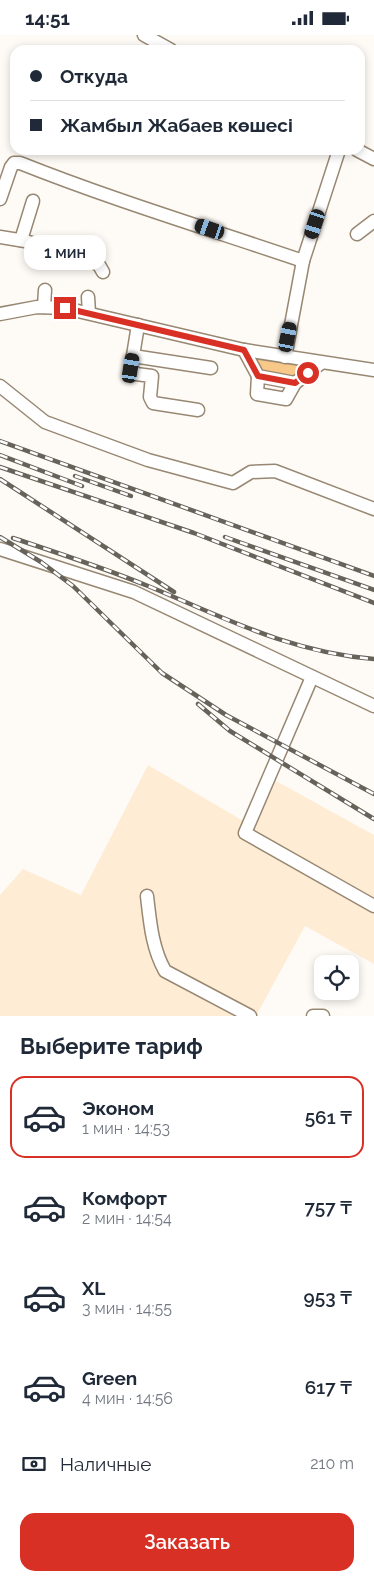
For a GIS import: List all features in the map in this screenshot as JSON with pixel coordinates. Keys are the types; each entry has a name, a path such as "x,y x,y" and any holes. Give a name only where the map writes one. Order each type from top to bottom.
{"street":[{"path":"144,35 162,45"},
{"path":"285,357 303,261 337,155"},
{"path":"0,199 10,167 14,163 20,163 80,187 303,261"},
{"path":"21,240 33,201"},
{"path":"357,234 374,221"},
{"path":"0,237 21,240 91,261 99,265 103,273"},
{"path":"44,307 45,291"},
{"path":"88,297 89,313"},
{"path":"1,314 44,307 65,308 244,350 374,370"},
{"path":"138,325 131,368 136,374 152,376 150,397 153,403 198,410"},
{"path":"244,350 258,376 295,383 321,363"},
{"path":"133,356 211,368"},
{"path":"0,385 45,422 148,460 233,483 251,472 275,471 374,509"},
{"path":"0,549 134,592 374,706"},
{"path":"312,677 245,833 374,905"},
{"path":"147,896 150,928 158,958 165,971 250,1016"},
{"path":"313,1016 323,1016"}],"shaded area":[{"path":"260,356 305,363 305,369 291,378 266,373 257,363"},
{"path":"148,765 245,822 267,776 374,835 374,964 305,926 256,1016 0,1016 0,895 23,869 81,895"}],"railway":[{"path":"0,441 374,576"},
{"path":"0,455 82,486"},
{"path":"0,467 194,533 374,603"},
{"path":"75,476 131,496"},
{"path":"0,479 174,592"},
{"path":"0,537 41,562 73,586 162,673 226,715 374,794"},
{"path":"225,537 374,590"},
{"path":"13,538 115,573 258,632 314,649 374,659"},
{"path":"198,704 230,731 374,819"}],"route":[{"path":"65,308 244,350 258,376 295,383 308,373"}]}
